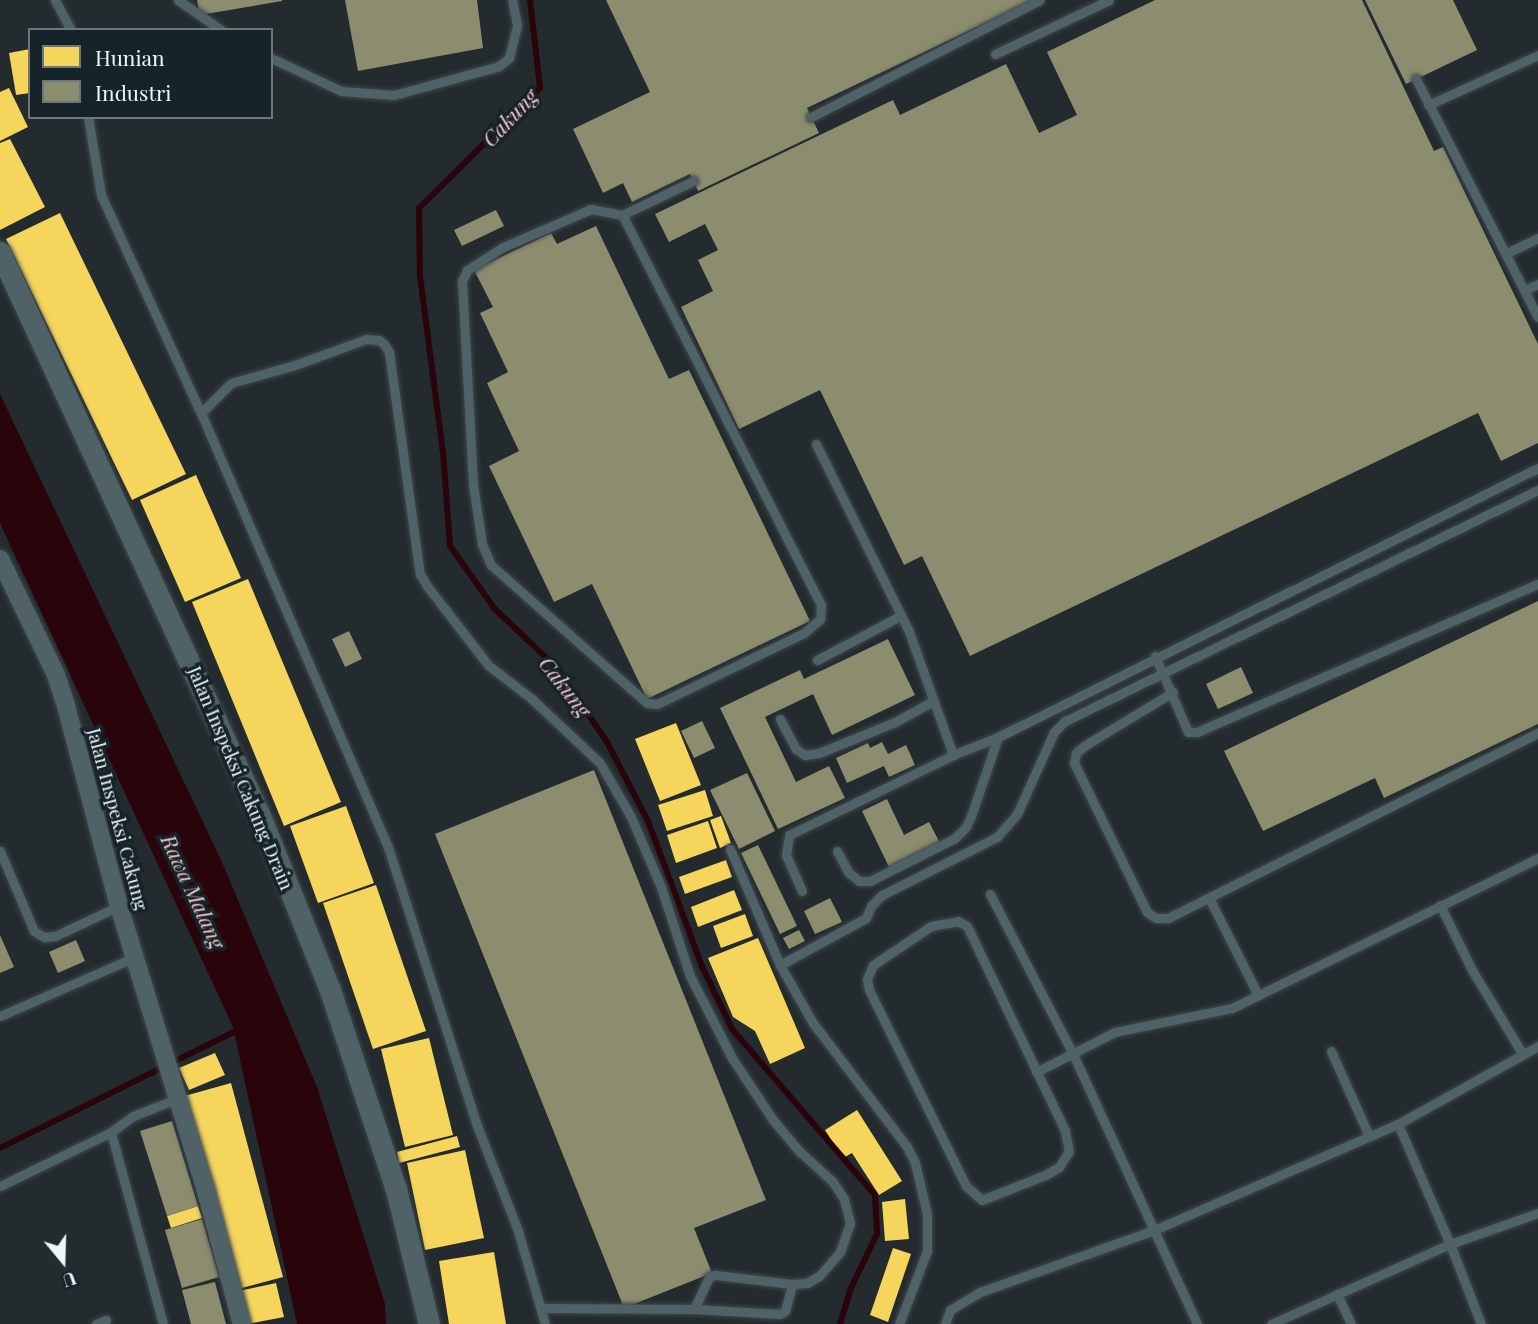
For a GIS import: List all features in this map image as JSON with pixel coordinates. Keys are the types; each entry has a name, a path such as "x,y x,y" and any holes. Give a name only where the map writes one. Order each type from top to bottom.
{"street":[{"name":"Jalan Inspeksi Cakung Drain","path":"0,252 260,816 315,953 384,1150 429,1324"},
{"name":"Jalan Inspeksi Cakung","path":"0,559 56,675 119,906 176,1099"},
{"path":"176,1099 206,1191 242,1324"}],"lane":[{"path":"55,0 70,28"},
{"path":"178,0 218,28"},
{"path":"273,59 341,91 394,95 499,66 509,58 517,25 512,0"},
{"path":"811,117 1040,0"},
{"path":"995,54 1109,0"},
{"path":"1428,105 1538,55"},
{"path":"1416,79 1538,317"},
{"path":"88,119 102,195 201,413 388,847 476,1123 518,1231 545,1324"},
{"path":"622,215 821,605 820,619 804,633 657,704 647,703 491,565 482,544 473,485 462,281 467,270 503,247 591,209 622,215 693,181"},
{"path":"1507,253 1538,238"},
{"path":"1525,290 1538,284"},
{"path":"201,413 231,383 295,365 366,339 379,340 389,352 420,574 426,586 488,665 532,699 600,763 631,817 661,887 690,976 732,1058 773,1119 798,1150 832,1181 844,1199 850,1223 840,1252 819,1276 807,1283 792,1284 715,1275 709,1277 694,1309"},
{"path":"816,444 908,629 953,755"},
{"path":"802,891 786,855 789,835 953,755 998,737 1155,656 1538,468"},
{"path":"780,965 866,918 871,906 882,895 997,837 1017,814 1054,732 1076,716 1538,490"},
{"path":"1155,656 1188,732 1197,732 1538,584"},
{"path":"817,660 900,616"},
{"path":"1172,692 1084,746 1076,753 1074,763 1147,912 1156,918 1168,918 1538,733"},
{"path":"780,719 796,749 805,755 819,753 895,722 933,701"},
{"path":"837,851 848,872 859,881 870,881 955,838 966,827 971,816 998,737"},
{"path":"730,849 780,965 819,1034 907,1147 915,1163 927,1214 928,1251 899,1324"},
{"path":"0,851 34,932 44,937 55,936 119,906"},
{"path":"1036,1072 1115,1032 1232,1008 1538,858"},
{"path":"990,894 1072,1052 1197,1324"},
{"path":"1209,898 1258,995"},
{"path":"1440,905 1472,971 1522,1053"},
{"path":"958,921 967,926 1036,1072 1065,1131 1069,1151 1059,1167 1045,1175 982,1200 966,1186 869,990 867,979 873,965 931,926 958,921"},
{"path":"0,1016 135,957"},
{"path":"945,1324 950,1310 980,1292 1154,1230 1398,1124 1538,1046"},
{"path":"1331,1051 1369,1136"},
{"path":"0,1186 110,1132 141,1112 176,1099"},
{"path":"1398,1124 1481,1324"},
{"path":"110,1132 163,1324"},
{"path":"1271,1324 1450,1244 1538,1213"},
{"path":"541,1308 694,1309 780,1314 785,1311 792,1284"},
{"path":"1337,1294 1350,1324"}],"water":[{"name":"Rawa Malang","path":"0,394 221,860 317,1087 385,1304 386,1324 297,1324 233,1027 0,523"}],"building: Hunian":[{"path":"28,49 28,93 16,95 9,53"},
{"path":"9,88 28,127 0,141 0,92"},
{"path":"10,139 45,207 0,230 0,143"},
{"path":"60,213 186,474 132,500 6,239"},
{"path":"196,475 241,578 185,602 140,500"},
{"path":"248,579 341,802 284,826 192,602"},
{"path":"676,723 701,785 660,801 635,739"},
{"path":"705,790 713,816 667,831 658,805"},
{"path":"346,806 374,883 318,903 290,826"},
{"path":"721,816 731,843 720,848 710,820"},
{"path":"708,821 717,848 676,863 667,835"},
{"path":"726,860 732,877 685,894 679,877"},
{"path":"376,885 426,1031 373,1049 323,903"},
{"path":"734,890 742,910 698,927 691,907"},
{"path":"745,914 753,936 721,948 713,926"},
{"path":"758,938 805,1048 770,1064 755,1031 733,1017 708,958"},
{"path":"429,1038 453,1135 405,1147 381,1049"},
{"path":"215,1053 225,1075 189,1090 179,1068"},
{"path":"231,1083 283,1277 234,1290 181,1097"},
{"path":"857,1110 902,1181 879,1195 852,1153 843,1158 825,1130"},
{"path":"457,1136 460,1147 399,1163 397,1152"},
{"path":"465,1150 484,1238 425,1250 407,1163"},
{"path":"905,1199 909,1239 885,1241 882,1202"},
{"path":"198,1206 202,1218 171,1228 167,1216"},
{"path":"893,1248 911,1254 888,1322 870,1315"},
{"path":"494,1252 506,1324 449,1324 439,1261"},
{"path":"276,1283 284,1317 247,1324 239,1291"}],"building: Industri":[{"path":"197,0 282,0 282,1 200,15"},
{"path":"345,0 477,0 483,48 358,71"},
{"path":"606,0 1033,0 807,108 819,133 698,191 690,174 632,202 623,183 603,193 573,129 650,92"},
{"path":"1155,0 1362,0 1434,151 1443,147 1538,344 1538,443 1501,461 1478,413 970,656 922,556 904,565 820,390 739,429 681,307 713,291 698,260 718,250 705,224 669,242 655,214 893,100 900,115 1006,64 1039,133 1077,115 1047,52"},
{"path":"1365,0 1453,0 1477,50 1406,84"},
{"path":"496,210 504,226 462,246 454,230"},
{"path":"596,226 669,379 689,370 810,621 647,699 592,584 554,602 489,466 519,451 487,383 508,372 480,313 493,307 474,270 551,233 557,244"},
{"path":"1538,601 1538,724 1384,798 1375,778 1263,831 1224,751"},
{"path":"349,631 362,659 345,667 332,639"},
{"path":"888,639 915,695 832,735 813,694 765,717 796,782 829,766 845,798 778,829 720,708 800,670 804,679"},
{"path":"1241,667 1253,693 1218,709 1206,684"},
{"path":"702,721 715,748 694,758 681,731"},
{"path":"882,742 888,754 906,745 915,765 889,777 884,766 847,783 836,758 868,743 870,748"},
{"path":"594,770 766,1200 694,1228 712,1273 624,1308 435,834"},
{"path":"747,773 775,831 739,849 710,790"},
{"path":"887,799 904,835 929,822 940,843 889,867 862,811"},
{"path":"758,845 797,926 780,934 741,853"},
{"path":"830,898 842,922 815,934 804,911"},
{"path":"799,930 805,941 789,949 783,938"},
{"path":"0,935 14,967 0,973"},
{"path":"76,940 85,961 58,973 49,952"},
{"path":"172,1121 198,1206 167,1216 140,1131"},
{"path":"202,1219 219,1277 182,1288 165,1230"},
{"path":"215,1282 226,1324 191,1324 182,1290"}],"waterway":[{"name":"Cakung","path":"530,0 540,88 419,208 420,276 443,452 450,546 495,609 556,667 607,742 648,821 702,966 732,1029 875,1195 877,1234 851,1288 840,1324"},
{"path":"0,1148 240,1029"}]}
